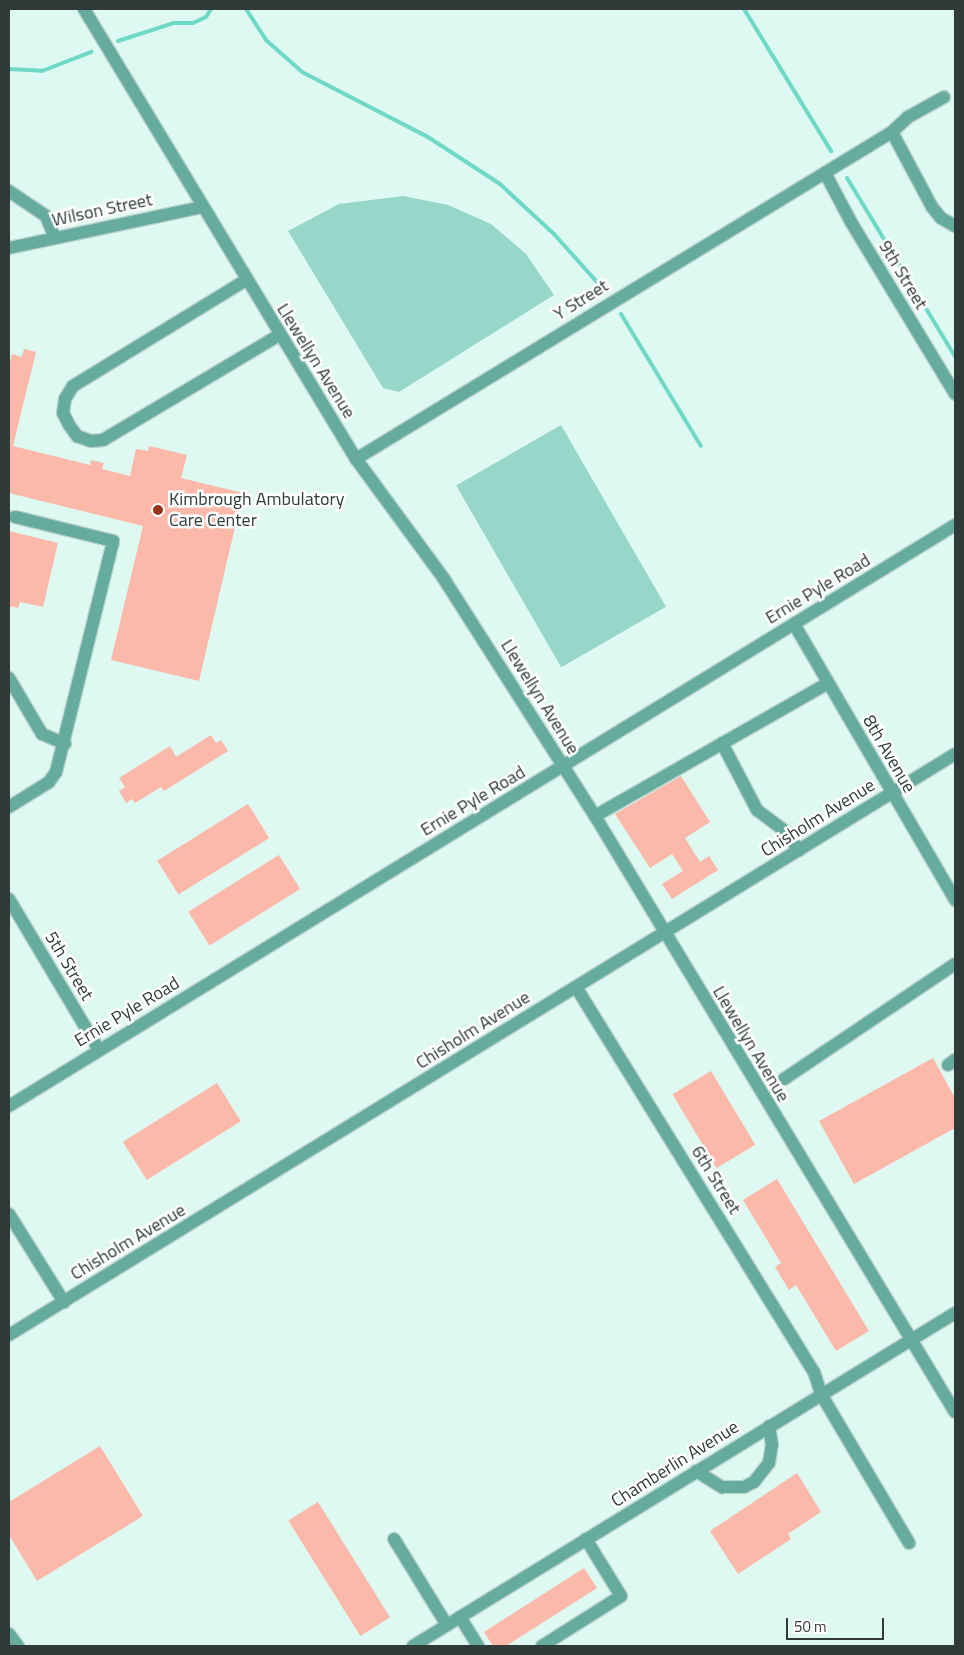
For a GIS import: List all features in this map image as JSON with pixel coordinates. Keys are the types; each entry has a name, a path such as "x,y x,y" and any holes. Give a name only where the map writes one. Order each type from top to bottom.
{"street":[{"name":"Llewellyn Avenue","path":"84,9 279,335 356,459 444,579 595,816 664,934 910,1341 955,1412"},
{"name":"Y Street","path":"356,459 892,132 908,117 944,97"},
{"path":"892,132 932,207 940,218 955,226"},
{"name":"9th Street","path":"825,173 851,222 955,394"},
{"path":"9,191 46,216 55,238"},
{"name":"Wilson Street","path":"9,248 202,207"},
{"path":"246,280 73,386 65,399 63,413 68,425 78,436 91,441 102,440 279,335"},
{"path":"9,807 49,782 56,772 113,541 15,517"},
{"name":"Ernie Pyle Road","path":"10,1102 99,1050 563,767 955,525"},
{"name":"8th Avenue","path":"794,624 955,900"},
{"path":"9,678 42,734 64,744"},
{"path":"595,816 828,683"},
{"path":"722,743 757,810 785,831 799,850"},
{"name":"Chisholm Avenue","path":"9,1336 955,754"},
{"name":"5th Street","path":"9,900 13,918 99,1050"},
{"path":"784,1078 955,964"},
{"name":"6th Street","path":"576,987 814,1372 821,1394 909,1544"},
{"path":"9,1214 64,1302"},
{"name":"Chamberlin Avenue","path":"413,1646 955,1313"},
{"path":"696,1471 722,1487 744,1487 754,1482 769,1462 772,1445 769,1426"},
{"path":"394,1539 447,1625"},
{"path":"542,1646 621,1596 586,1539"},
{"path":"460,1618 478,1646"},
{"path":"9,1634 18,1646"}],"green space":[{"path":"403,196 448,205 491,224 526,254 554,295 399,392 383,388 288,231 339,204"},
{"path":"561,425 666,607 561,667 456,485"}],"building":[{"name":"Kimbrough Ambulatory Care Center","path":"24,349 36,352 13,446 90,465 91,460 104,463 102,469 130,476 136,449 148,451 149,446 187,455 181,478 243,493 199,681 111,660 143,526 9,493 9,368 12,354 22,357"},
{"path":"9,531 58,543 43,607 20,602 18,608 9,606"},
{"path":"211,735 216,743 221,740 228,751 164,791 161,787 135,803 132,799 126,803 119,791 125,787 119,778 170,746 176,757"},
{"path":"681,776 710,822 685,838 700,862 709,856 718,870 672,899 662,884 683,871 672,854 650,868 615,814"},
{"path":"248,804 269,838 178,895 157,861"},
{"path":"279,855 300,889 209,946 188,912"},
{"path":"933,1058 955,1098 955,1128 854,1184 819,1121"},
{"path":"711,1071 755,1145 717,1168 672,1094"},
{"path":"217,1083 241,1121 147,1180 123,1142"},
{"path":"777,1179 869,1331 836,1351 796,1285 789,1290 775,1267 781,1263 743,1200"},
{"path":"100,1446 143,1516 37,1581 9,1535 9,1502"},
{"path":"797,1473 821,1512 788,1534 791,1539 738,1574 710,1531"},
{"path":"318,1502 390,1617 360,1636 288,1521"},
{"path":"584,1568 597,1588 506,1646 493,1646 484,1632"}],"waterway":[{"path":"118,41 174,23 193,23 206,17 211,9"},
{"path":"246,9 266,40 302,72 428,137 500,184 554,234 604,290"},
{"path":"744,9 831,151"},
{"path":"9,69 42,71 91,52"},
{"path":"847,178 955,356"},
{"path":"621,314 701,446"}],"place":[{"name":"Kimbrough Ambulatory Care Center","path":"158,510"}]}
